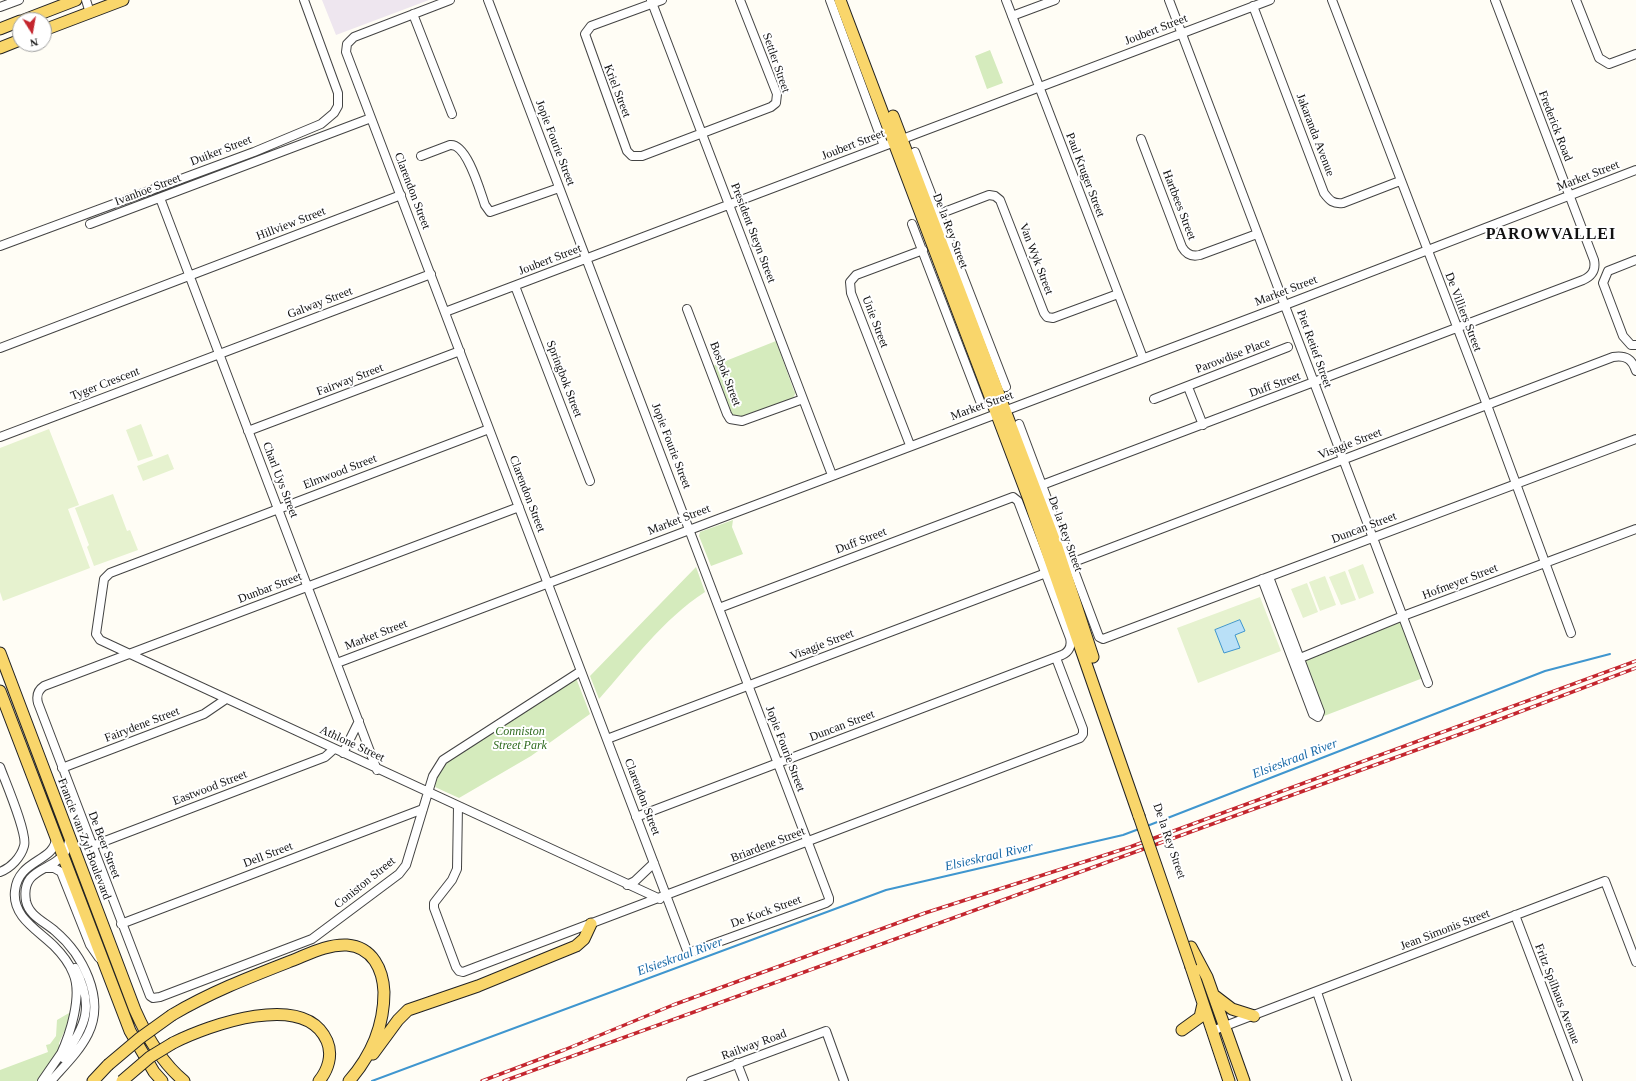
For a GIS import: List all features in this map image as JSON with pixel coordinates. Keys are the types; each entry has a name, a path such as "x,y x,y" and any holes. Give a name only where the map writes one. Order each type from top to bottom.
{"main road":[{"path":"45,12 76,0"},
{"path":"52,27 123,0"},
{"name":"De la Rey Street","path":"840,0 893,142 1001,412 1057,547 1191,967 1229,1081"},
{"name":"De la Rey Street","path":"848,0 893,142"},
{"path":"0,29 12,25"},
{"path":"0,44 12,41"},
{"path":"0,48 12,43"},
{"name":"Francie van Zyl Boulevard","path":"0,653 140,1020 165,1062 184,1081"},
{"path":"0,691 104,968 130,1031 154,1072 162,1081"},
{"name":"De la Rey Street","path":"1143,815 1191,947 1207,977 1242,1078"},
{"path":"364,1062 377,1051 398,1020 408,1010 478,986 576,946 584,939 592,924"},
{"path":"93,1081 108,1065 140,1038 172,1015 213,992 324,948 348,945 370,954 376,961 383,977 382,1016 372,1050 349,1081"},
{"path":"1214,996 1232,1010 1254,1016"},
{"path":"1182,1030 1200,1017 1203,1004"},
{"path":"122,1081 150,1057 193,1033 247,1018 276,1014 297,1017 315,1025 328,1043 329,1063 319,1081"}],"street":[{"path":"0,7 16,0"},
{"path":"86,0 90,12"},
{"name":"Duiker Street","path":"0,246 254,152 329,119 338,106 338,93 304,0"},
{"path":"450,0 414,14 452,114"},
{"name":"Jopie Fourie Street","path":"488,0 690,528 829,901"},
{"path":"652,2 662,0"},
{"name":"Settler Street","path":"702,133 771,107 777,100 740,0"},
{"name":"De la Rey Street","path":"830,0 893,142"},
{"name":"Paul Kruger Street","path":"1006,0 1143,358"},
{"path":"1012,16 1055,0"},
{"name":"Piet Retief Street","path":"1169,0 1428,683"},
{"name":"Joubert Street","path":"445,312 1270,0"},
{"name":"De Villiers Street","path":"1332,0 1456,328 1487,405 1571,632"},
{"name":"Frederick Road","path":"1494,0 1594,260"},
{"path":"1576,0 1598,58 1608,64 1636,54"},
{"name":"Kriel Street","path":"652,2 591,26 585,34 627,151 632,156 642,156 702,133"},
{"name":"President Steyn Street","path":"652,2 832,475"},
{"name":"Jakaranda Avenue","path":"1253,6 1324,193 1335,203 1343,202 1400,181"},
{"name":"Clarendon Street","path":"414,14 354,37 346,44 346,52 654,863 663,897 688,953"},
{"name":"Ivanhoe Street","path":"90,224 372,118"},
{"name":"Hartbees Street","path":"1141,139 1182,247 1186,253 1192,256 1200,255 1257,234"},
{"path":"421,156 450,145 455,144 459,146 466,156 485,205 490,212 559,188"},
{"name":"De la Rey Street","path":"915,152 1006,387"},
{"name":"Market Street","path":"337,662 1427,251 1636,170"},
{"name":"Hillview Street","path":"189,276 401,195"},
{"name":"Van Wyk Street","path":"938,214 989,195 995,196 1000,200 1044,313 1047,317 1053,318 1118,294"},
{"name":"Charl Uys Street","path":"160,198 377,770"},
{"path":"912,224 980,401"},
{"name":"Unie Street","path":"910,445 852,293 850,282 856,275 923,250"},
{"name":"Duff Street","path":"1042,486 1314,384 1586,278 1593,272 1594,260"},
{"path":"1636,260 1608,272 1603,280 1622,336 1631,345 1636,345"},
{"name":"Galway Street","path":"219,354 430,274"},
{"path":"0,348 189,276"},
{"name":"Springbok Street","path":"515,286 590,481"},
{"name":"Bosbok Street","path":"687,309 730,419 742,421 803,399"},
{"name":"Parowdise Place","path":"1154,399 1288,347"},
{"name":"Fairway Street","path":"248,431 460,352"},
{"name":"Tyger Crescent","path":"0,437 219,354"},
{"name":"Visagie Street","path":"1071,562 1613,357 1625,356 1632,362 1635,369"},
{"name":"Parowdise Place","path":"1188,387 1203,425"},
{"name":"De la Rey Street","path":"1019,424 1101,639"},
{"name":"Elmwood Street","path":"110,573 489,429"},
{"name":"Duncan Street","path":"1101,639 1106,639 1516,483 1636,439"},
{"name":"Duff Street","path":"719,608 1011,497 1018,501 1046,573"},
{"name":"Dunbar Street","path":"36,699 38,692 44,686 519,507"},
{"name":"Hofmeyer Street","path":"1296,660 1403,616 1636,529"},
{"name":"Athlone Street","path":"110,573 104,579 96,634 100,640 627,885 663,897"},
{"path":"1046,573 1071,641 1068,651 1056,658"},
{"name":"Visagie Street","path":"607,739 1046,573"},
{"path":"1266,578 1296,660 1313,714 1318,717 1320,712 1296,660"},
{"name":"Duncan Street","path":"636,817 1056,658"},
{"name":"Briardene Street","path":"458,806 457,869 434,906 456,967 461,972 466,972 1079,739 1083,736 1083,729 1056,658"},
{"name":"Coniston Street","path":"153,998 160,998 306,943 402,872 408,862 434,771 443,760 581,671"},
{"name":"De Beer Street","path":"36,699 147,992 153,998"},
{"name":"Fairydene Street","path":"62,768 204,714 226,699"},
{"path":"343,753 359,720"},
{"name":"Eastwood Street","path":"92,846 325,757 334,749"},
{"path":"0,767 16,810 24,846 16,860 0,872"},
{"name":"Dell Street","path":"121,924 422,809"},
{"path":"49,1081 74,1055 89,1032 94,1010 94,996 88,976 72,949 56,932 36,917 26,903 26,889 29,879 35,872 53,865 62,856 70,840 68,834"},
{"path":"42,1081 72,1038 79,1018 80,991 74,974 53,946 26,922 18,908 15,891 21,875 26,867 51,852 56,838"},
{"path":"18,908 20,888 29,871 51,858 62,856 80,864"},
{"path":"627,885 635,881 654,863"},
{"path":"43,868 54,868 62,872 90,945 104,968"},
{"name":"Jean Simonis Street","path":"1212,1031 1605,881 1636,962"},
{"name":"De Kock Street","path":"688,953 829,901"},
{"name":"Fritz Spilhaus Avenue","path":"1515,915 1578,1081"},
{"path":"1317,992 1347,1081"},
{"name":"Railway Road","path":"692,1081 826,1031 844,1081"},
{"path":"737,1063 744,1081"}],"shaded area":[{"path":"322,0 429,0 336,35"}],"green space":[{"path":"990,50 1003,83 987,89 975,56"},
{"path":"776,341 794,391 796,392 793,398 742,418 733,416 713,366"},
{"path":"141,424 153,456 138,461 126,430"},
{"path":"49,429 79,505 68,509 90,568 3,601 0,592 0,448"},
{"path":"168,454 174,469 143,481 137,466"},
{"path":"113,494 127,531 130,530 138,550 94,566 87,547 89,545 75,508"},
{"path":"733,520 732,527 743,554 711,566 699,536 700,532"},
{"path":"1363,564 1374,593 1359,599 1348,570"},
{"path":"696,567 705,592 675,615 662,628 599,699 590,676"},
{"path":"1345,571 1356,600 1341,605 1329,577"},
{"path":"1325,576 1336,605 1320,611 1309,582"},
{"path":"1307,583 1318,612 1303,618 1291,589"},
{"path":"1260,597 1281,651 1198,683 1177,628"},
{"path":"1401,621 1423,678 1324,716 1305,664 1305,660"},
{"name":"Conniston Street Park","path":"576,678 590,714 531,756 459,798 435,787 436,777 443,764"},
{"path":"69,1013 72,1014 69,1029 64,1032 59,1043 59,1051 39,1081 0,1081 0,1070 48,1052 46,1045 50,1044 56,1036 57,1020"}],"water":[{"path":"1240,620 1245,631 1235,635 1240,648 1224,653 1215,630"}],"waterway":[{"name":"Elsieskraal River","path":"1147,826 1545,671 1610,654"},
{"name":"Elsieskraal River","path":"372,1081 886,890 1123,835 1139,829"}],"railway":[{"path":"482,1081 564,1050 673,1005 925,913 1130,847 1636,661"},
{"path":"504,1081 1477,728 1636,668"}],"district":[{"name":"PAROWVALLEI","path":"1551,235"}]}
